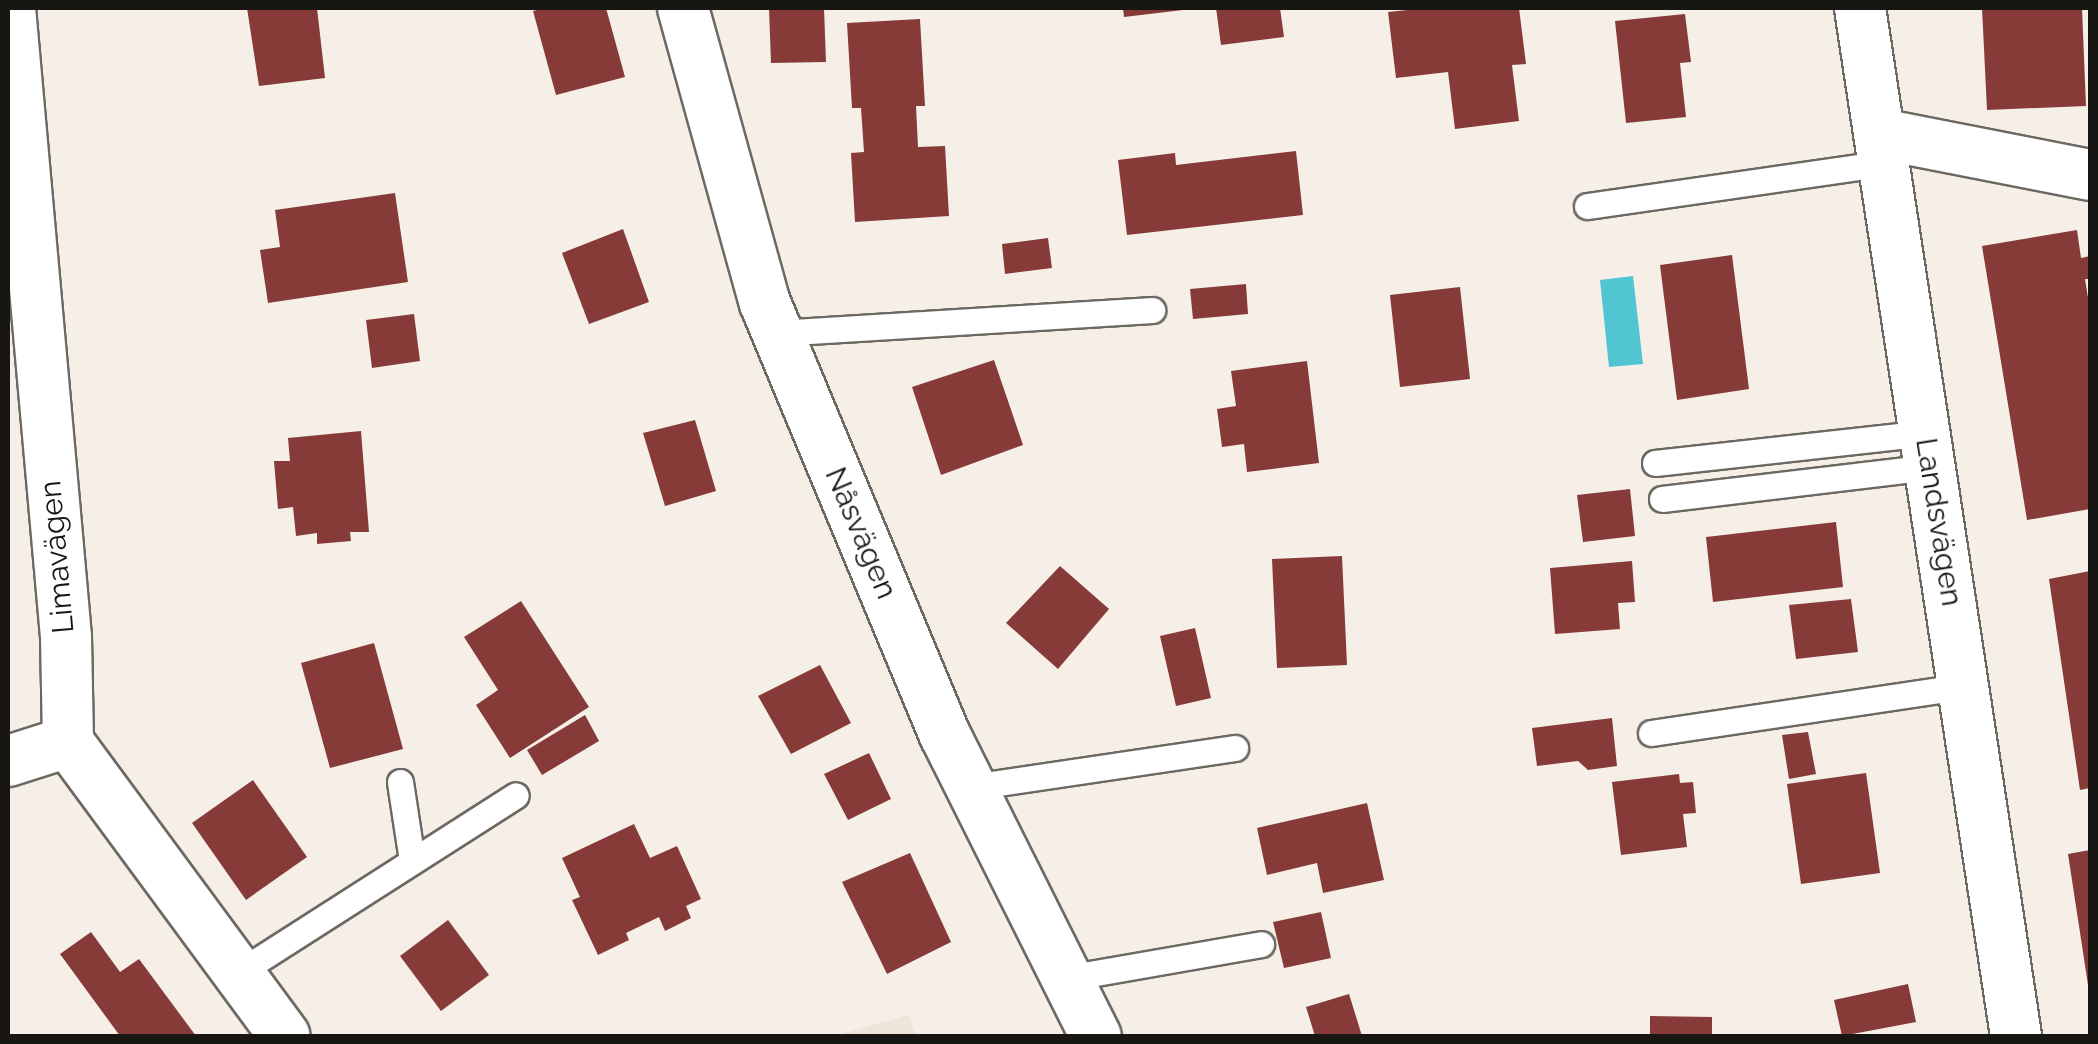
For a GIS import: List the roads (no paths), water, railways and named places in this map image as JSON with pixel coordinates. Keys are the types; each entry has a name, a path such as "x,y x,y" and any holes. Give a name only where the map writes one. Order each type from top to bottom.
{"street":[{"name":"Limavägen","path":"10,8 66,637 68,742"},
{"name":"Nåsvägen","path":"683,8 777,333 970,787 1096,1036"},
{"name":"Landsvägen","path":"1860,8 2016,1036"},
{"path":"1883,148 2090,175"},
{"path":"8,762 68,742 242,972 284,1036"}],"lane":[{"path":"1587,206 1883,148"},
{"path":"777,333 1152,310"},
{"path":"1655,464 1928,450"},
{"path":"1662,499 1928,450"},
{"path":"1651,733 1964,686"},
{"path":"970,787 1235,748"},
{"path":"400,782 412,860"},
{"path":"242,972 516,794"},
{"path":"1067,978 1261,944"}],"water":[{"path":"1633,276 1643,364 1609,367 1600,280"}]}
